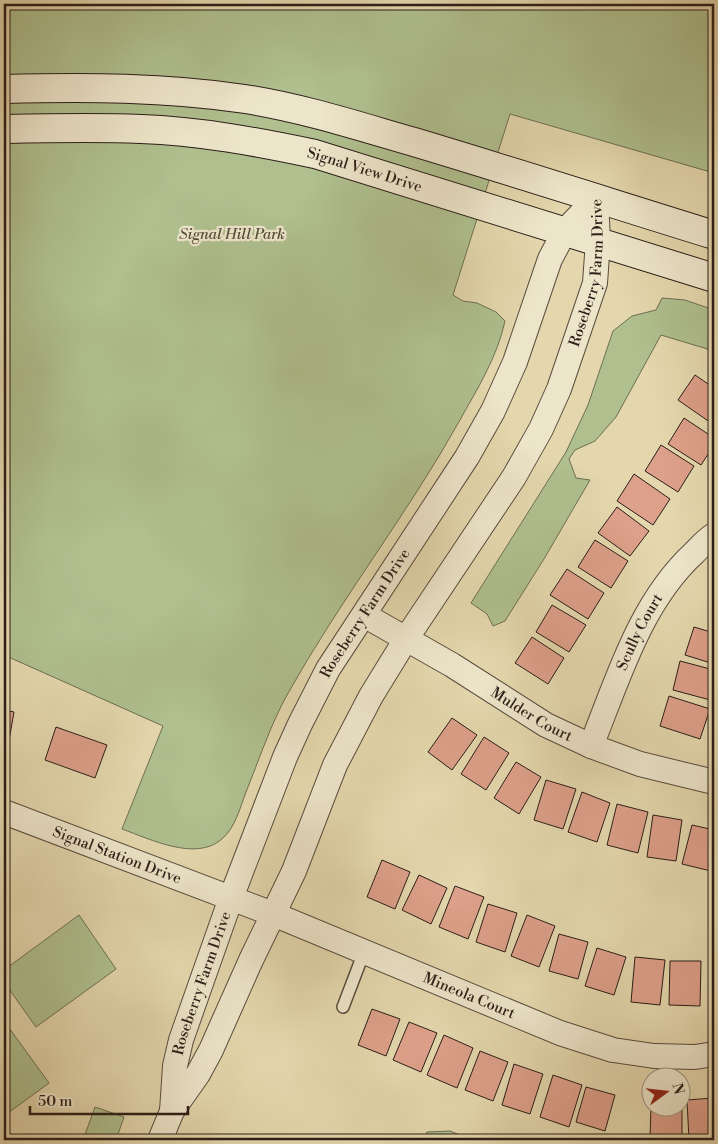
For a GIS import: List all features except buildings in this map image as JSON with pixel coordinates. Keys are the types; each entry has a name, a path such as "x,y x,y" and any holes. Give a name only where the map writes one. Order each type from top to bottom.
{"main road":[{"path":"4,89 85,87 158,89 303,110 714,235"},
{"name":"Signal View Drive","path":"4,129 143,129 215,136 272,145 314,154 714,278"}],"street":[{"name":"Roseberry Farm Drive","path":"172,1111 175,1066 181,1040 231,898 285,757 300,724 328,669 462,465 493,411 515,362 550,259 565,232 596,198"},
{"name":"Roseberry Farm Drive","path":"160,1140 172,1111 198,1074 211,1050 294,871 335,765 371,696 406,639 514,477 541,429 559,389 593,292 598,241 596,198"},
{"name":"Scully Court","path":"591,746 642,623 661,591 685,561 714,535"},
{"name":"Mulder Court","path":"364,615 452,665 546,725 591,746 640,764 714,782"},
{"name":"Signal Station Drive","path":"4,812 231,898"},
{"name":"Mineola Court","path":"231,898 560,1033 613,1050 654,1056 695,1057 714,1054"}],"lane":[{"path":"343,1007 364,952"}],"green space":[{"name":"Signal Hill Park","path":"4,4 714,4 714,173 510,114 453,295 463,301 477,303 496,312 505,321 492,360 440,455 329,625 287,695 270,731 234,824 222,839 211,846 199,849 186,849 159,843 122,829 163,726 4,655"},
{"path":"662,298 685,300 714,310 714,351 661,335 616,417 595,441 575,450 569,459 576,478 590,480 505,621 493,626 487,614 471,603 566,452 588,405 613,331 632,316 656,310"},
{"path":"79,915 116,969 36,1027 4,982 4,970"},
{"path":"4,1021 49,1083 4,1116"},
{"path":"95,1107 124,1117 116,1140 83,1140"},
{"path":"450,1131 472,1140 422,1140 427,1132"}]}
